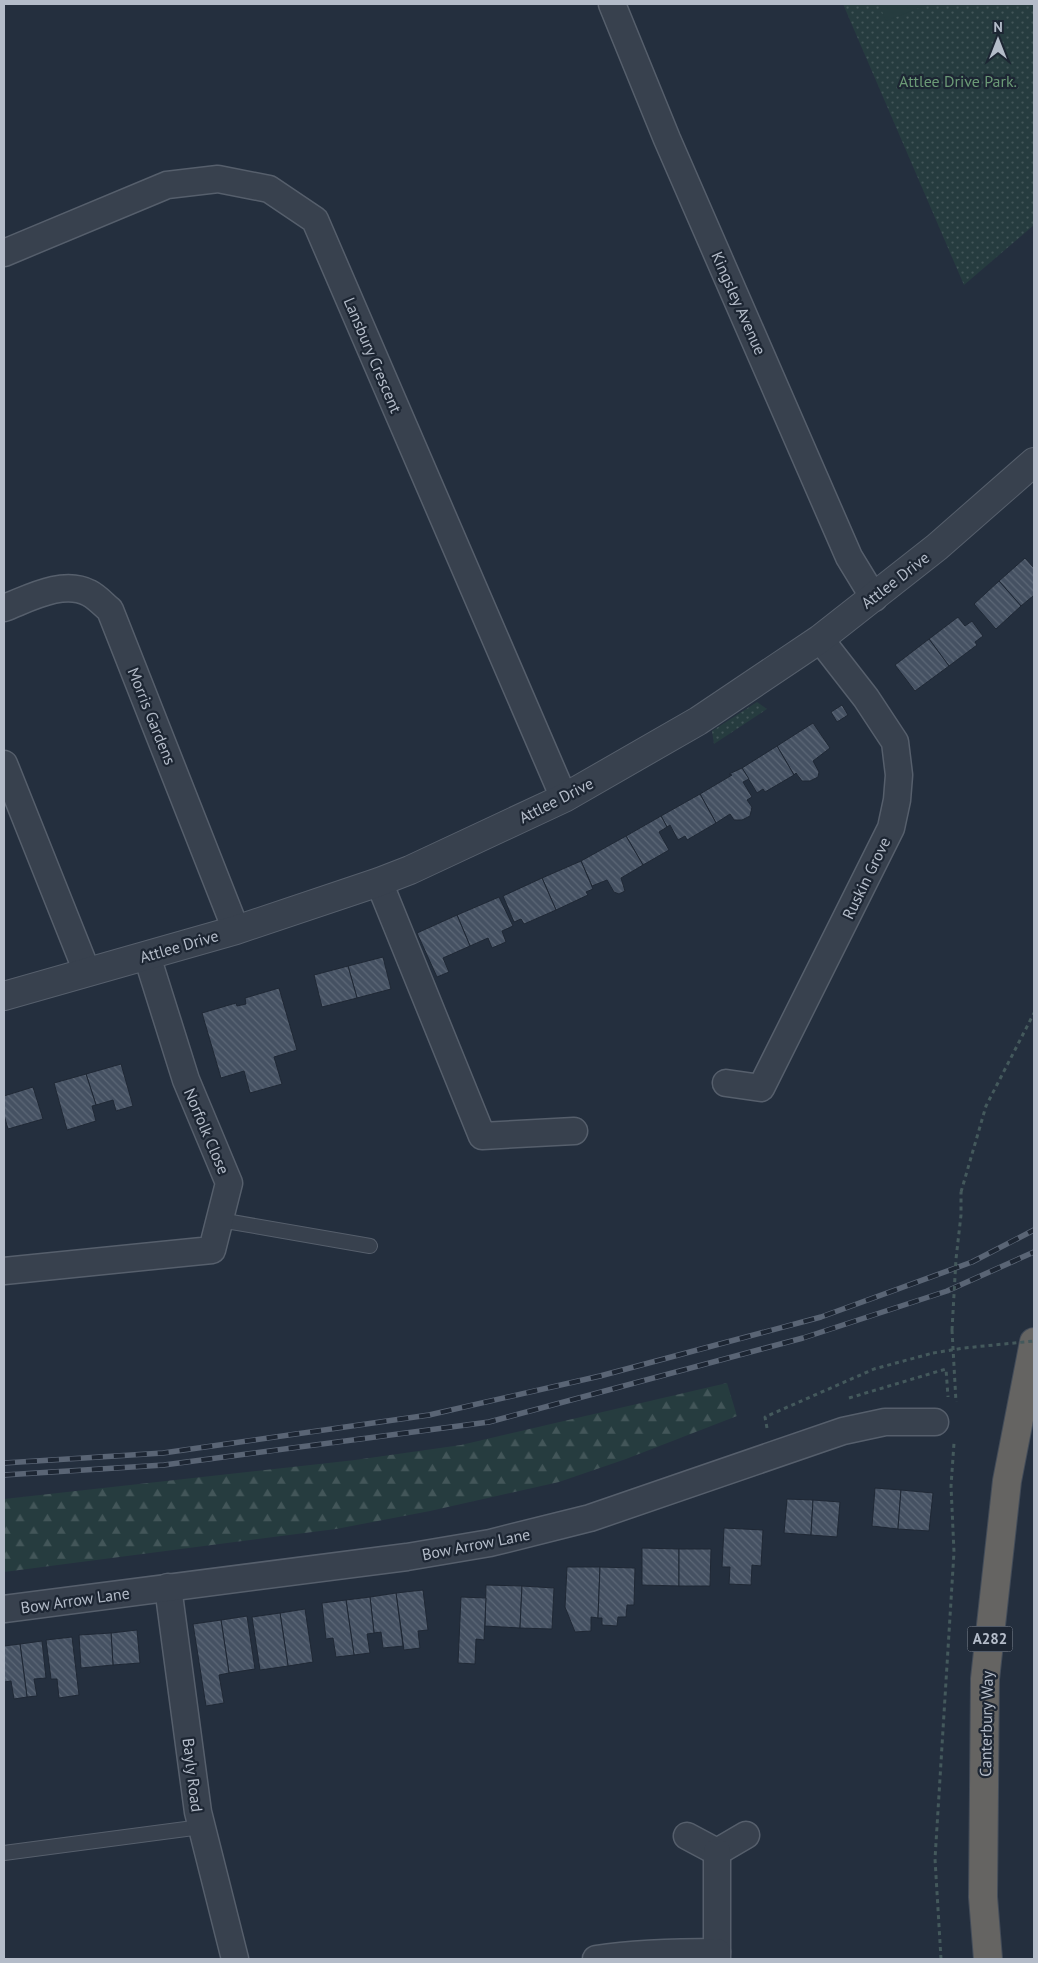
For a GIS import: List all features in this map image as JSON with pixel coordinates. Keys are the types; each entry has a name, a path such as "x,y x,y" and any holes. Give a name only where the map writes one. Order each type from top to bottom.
{"highway":[{"name":"Canterbury Way","path":"988,1959 983,1898 985,1679 1007,1480 1034,1342"}],"street":[{"name":"Kingsley Avenue","path":"612,4 667,139 849,557 874,598"},
{"name":"Lansbury Crescent","path":"4,253 167,185 218,179 269,189 315,220 564,798"},
{"name":"Attlee Drive","path":"4,996 236,930 379,882 410,870 564,798 698,721 820,639 975,516 1034,462"},
{"name":"Morris Gardens","path":"4,608 48,591 70,588 89,593 110,610 236,930"},
{"name":"Ruskin Grove","path":"726,1083 762,1088 891,828 897,800 899,775 895,742 866,698 820,639"},
{"path":"4,764 87,972"},
{"path":"379,882 482,1136 574,1131"},
{"name":"Norfolk Close","path":"4,1272 212,1250 229,1182 186,1080 146,956"},
{"name":"Bow Arrow Lane","path":"4,1609 407,1557 490,1542 590,1518 843,1431 885,1422 945,1414"},
{"name":"Bayly Road","path":"168,1587 201,1827 235,1959"},
{"path":"717,1852 746,1835"},
{"path":"687,1836 717,1852"},
{"path":"596,1959 641,1954 717,1956 717,1852"}],"lane":[{"path":"220,1220 370,1246"},
{"path":"4,1853 201,1827"}],"path":[{"path":"945,1414 961,1215 961,1192 986,1106 1034,1013"},
{"path":"766,1425 765,1417 854,1377 893,1363 933,1353 964,1348 1034,1342"},
{"path":"941,1959 935,1859 954,1552 952,1486 954,1439"}],"green space":[{"name":"Attlee Drive Park.","path":"843,4 1034,4 1034,225 964,285"},
{"path":"879,4 929,4 886,21"},
{"path":"757,702 767,709 714,744 712,731"},
{"path":"727,1383 737,1416 626,1459 559,1482 430,1511 336,1529 4,1572 4,1499 355,1460 461,1445"}],"building":[{"path":"1025,558 1034,568 1034,597 1021,606 999,581"},
{"path":"999,581 1021,606 996,629 974,604"},
{"path":"958,617 965,626 972,621 983,636 975,642 977,645 949,666 929,639"},
{"path":"929,639 949,666 915,691 895,665"},
{"path":"842,705 848,715 837,722 831,712"},
{"path":"813,723 830,748 813,761 819,772 818,777 810,781 802,781 796,773 794,775 777,746"},
{"path":"777,746 794,775 765,792 763,789 757,793 742,768"},
{"path":"742,768 749,779 743,782 752,797 747,800 752,807 750,816 742,820 734,820 730,814 716,823 700,794 732,775 729,774"},
{"path":"700,794 716,823 687,840 685,836 678,840 670,825 667,827 661,816"},
{"path":"661,816 667,827 659,832 669,850 643,865 626,836"},
{"path":"626,836 643,865 621,878 625,891 619,894 614,892 607,880 592,886 581,861"},
{"path":"581,861 593,889 586,892 588,895 556,910 542,878"},
{"path":"542,878 556,910 524,924 521,919 514,922 503,896"},
{"path":"499,897 513,926 502,931 506,942 492,948 488,938 470,946 457,915"},
{"path":"457,915 470,946 443,958 449,972 437,977 417,933"},
{"path":"383,957 391,989 357,998 348,966"},
{"path":"348,966 357,998 322,1007 314,975"},
{"path":"279,988 297,1050 274,1057 282,1084 250,1093 244,1071 221,1078 202,1013 236,1003 237,1006 246,1004 245,998"},
{"path":"121,1064 133,1106 116,1111 113,1100 96,1105 86,1074"},
{"path":"86,1074 96,1105 92,1106 96,1121 67,1130 54,1083"},
{"path":"33,1087 43,1119 8,1129 4,1115 4,1096"},
{"path":"875,1488 901,1490 898,1529 872,1526"},
{"path":"901,1490 933,1493 929,1531 898,1529"},
{"path":"787,1499 813,1500 811,1535 784,1533"},
{"path":"813,1500 840,1502 837,1537 811,1535"},
{"path":"724,1528 763,1530 761,1566 752,1565 751,1585 729,1584 730,1567 722,1567"},
{"path":"642,1548 679,1549 679,1586 642,1585"},
{"path":"679,1549 711,1549 710,1586 679,1586"},
{"path":"567,1567 600,1567 598,1618 591,1617 591,1631 575,1632 565,1607"},
{"path":"600,1567 635,1568 634,1605 627,1605 626,1617 618,1617 617,1626 602,1625 602,1618 598,1618"},
{"path":"486,1585 522,1586 520,1628 485,1626"},
{"path":"522,1586 554,1588 552,1629 520,1628"},
{"path":"423,1590 428,1630 418,1631 420,1648 404,1650 396,1593"},
{"path":"396,1593 403,1646 383,1648 381,1632 374,1633 370,1597"},
{"path":"370,1597 374,1633 367,1634 370,1653 354,1655 346,1600"},
{"path":"461,1597 486,1598 484,1640 476,1639 475,1664 458,1663"},
{"path":"346,1600 354,1655 336,1657 333,1638 326,1639 322,1603"},
{"path":"305,1609 313,1662 288,1666 280,1613"},
{"path":"280,1613 288,1666 260,1670 252,1617"},
{"path":"247,1616 255,1669 229,1673 221,1620"},
{"path":"221,1620 229,1673 219,1675 224,1703 206,1706 193,1624"},
{"path":"137,1630 140,1663 113,1665 111,1633"},
{"path":"111,1633 113,1665 81,1668 79,1635"},
{"path":"72,1637 79,1695 59,1698 57,1679 51,1679 46,1640"},
{"path":"42,1641 46,1678 34,1679 37,1696 27,1697 20,1644"},
{"path":"20,1644 27,1697 14,1699 11,1681 4,1682 4,1646"}],"railway":[{"path":"4,1463 163,1453 429,1415 600,1376 821,1317 972,1262 1034,1230"},
{"path":"4,1475 164,1465 489,1422 803,1338 947,1291 1034,1252"}]}
